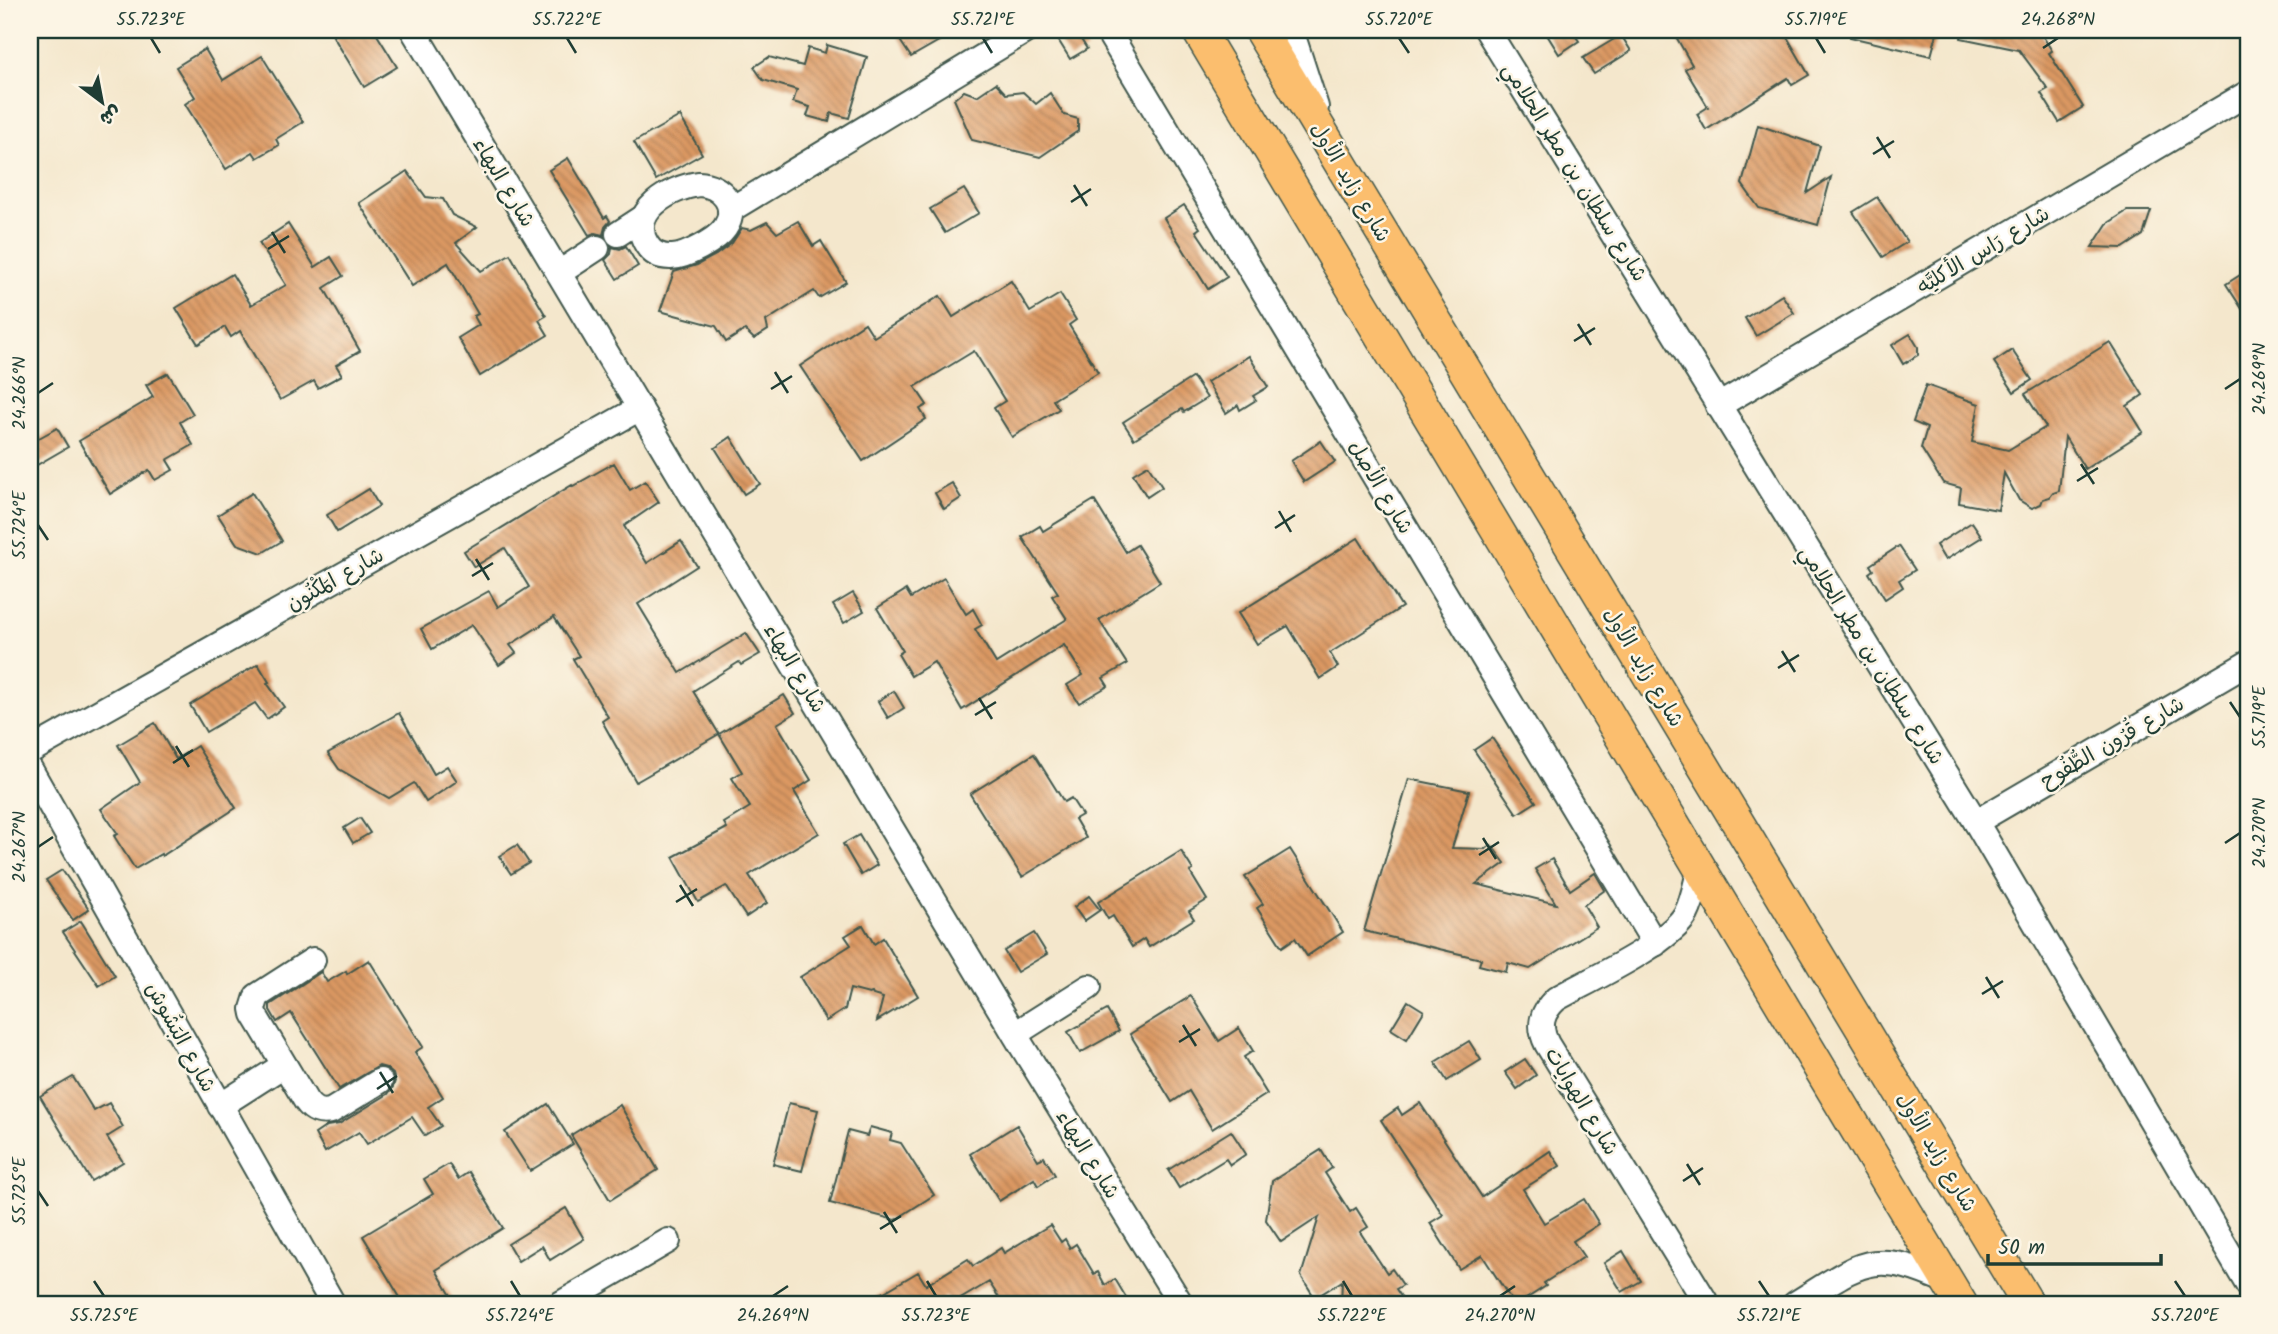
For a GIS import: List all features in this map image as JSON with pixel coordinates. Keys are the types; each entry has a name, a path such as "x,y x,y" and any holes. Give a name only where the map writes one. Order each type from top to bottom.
{"main road":[{"path":"1198,30 1955,1293"},
{"name":"شارع زايد الأول","path":"1260,30 2028,1304"}],"street":[{"name":"شارع البهاء","path":"413,30 1015,1034 1181,1304"},
{"path":"730,210 1027,30"},
{"name":"شارع الأصل","path":"1107,30 1655,944"},
{"path":"1291,30 1331,150"},
{"name":"شارع سلطان بن مطر الحلامي","path":"1487,30 1976,822 2248,1285"},
{"name":"شارع رَاس الأكليَّه","path":"1718,406 2248,93"},
{"path":"699,184 717,187 728,201 730,210 726,227 719,235 686,254 673,258 657,255 646,244 642,226 649,208 680,188 699,184"},
{"path":"618,234 644,217"},
{"path":"559,273 597,248"},
{"name":"شارع المَكْنُون","path":"30,751 640,408"},
{"name":"شارع قُرُون الطُّفُوح","path":"1976,822 2248,663"},
{"name":"شارع البَشُوش","path":"30,769 333,1304"},
{"name":"شارع الهوايات","path":"1700,868 1686,915 1673,931 1655,944 1556,999 1546,1009 1541,1022 1542,1034 1707,1304"},
{"path":"313,960 262,992 254,1002 254,1014 310,1107 323,1113 331,1111 380,1081"},
{"path":"1015,1034 1088,987"},
{"path":"220,1106 284,1065"},
{"path":"575,1300 668,1241"},
{"path":"1795,1304 1857,1266 1874,1262 1915,1267 1955,1293"}],"building":[{"path":"343,30 374,30 397,67 364,87 333,36"},
{"path":"893,30 958,30 911,57"},
{"path":"1052,30 1075,30 1087,49 1070,59"},
{"path":"1544,30 1571,30 1579,41 1559,54"},
{"path":"1685,30 1783,30 1809,75 1792,85 1788,78 1706,130 1697,114 1708,107 1685,69 1692,65 1675,35"},
{"path":"1850,30 1938,30 1931,56 1850,37"},
{"path":"1962,30 2039,30 2052,51 2049,53 2083,107 2059,122 2041,93 2048,89 2019,50 1961,38"},
{"path":"1621,35 1631,51 1594,74 1583,58"},
{"path":"827,45 867,57 849,118 831,113 829,122 807,116 810,107 793,102 797,90 763,80 754,67 769,57 803,66 808,48 825,53"},
{"path":"205,49 223,80 262,56 303,122 276,139 279,145 257,158 253,152 226,169 185,104 195,97 176,67"},
{"path":"996,83 1006,94 1023,92 1036,104 1050,93 1064,115 1078,119 1078,131 1040,157 972,140 954,99 964,91 977,96"},
{"path":"680,116 702,154 656,180 634,142"},
{"path":"1758,125 1820,146 1807,193 1831,177 1818,225 1759,208 1742,184"},
{"path":"568,158 604,218 607,216 610,221 603,235 589,235 549,170"},
{"path":"407,171 426,197 443,199 452,215 477,227 456,243 481,271 510,254 546,316 539,320 548,335 480,376 458,338 479,325 474,316 478,314 448,263 412,286 359,203"},
{"path":"964,189 979,213 945,233 930,209"},
{"path":"1877,197 1907,242 1883,257 1853,212"},
{"path":"1184,205 1200,228 1196,231 1227,277 1208,289 1164,218"},
{"path":"2127,211 2151,211 2143,235 2123,248 2092,247 2107,224"},
{"path":"798,221 813,246 821,241 846,282 819,298 814,291 766,321 768,330 754,339 745,330 726,342 716,326 660,311 674,272 697,265 716,255 732,243 742,228 751,230 767,222 777,233"},
{"path":"288,224 315,267 331,257 343,276 324,288 360,351 336,365 342,375 318,388 314,381 280,400 240,331 231,337 225,327 198,344 176,308 232,274 251,305 286,285 259,243"},
{"path":"626,246 638,266 617,279 605,260 611,254 612,247 620,249"},
{"path":"2248,270 2248,318 2226,284"},
{"path":"1011,281 1030,312 1060,294 1076,320 1069,325 1098,372 1053,400 1059,409 1012,437 994,408 1005,401 974,351 915,387 927,405 920,409 926,419 863,461 800,366 865,323 874,337 940,296 953,317"},
{"path":"1782,295 1794,313 1756,336 1745,318"},
{"path":"1910,334 1918,347 1918,355 1903,364 1892,345"},
{"path":"2110,342 2143,395 2127,406 2143,432 2085,469 2065,437 2059,491 2032,508 2019,500 2004,473 1998,510 1959,503 1961,488 1943,483 1921,448 1927,428 1913,422 1926,385 1979,404 1972,442 2008,450 2046,427 2025,394"},
{"path":"2012,350 2032,380 2014,392 1994,362"},
{"path":"1249,356 1268,387 1253,396 1256,400 1240,410 1238,405 1226,413 1207,382"},
{"path":"168,373 193,414 180,422 193,445 167,460 173,470 155,480 149,470 110,494 79,441 153,397 146,385"},
{"path":"1193,377 1207,398 1184,412 1182,409 1134,439 1123,422"},
{"path":"57,428 68,447 30,469 30,443"},
{"path":"731,437 760,484 744,494 715,448"},
{"path":"1321,441 1335,462 1304,482 1291,461"},
{"path":"614,463 630,490 645,481 659,502 624,526 647,563 681,541 697,566 638,604 680,673 746,633 760,654 741,665 739,662 693,691 719,734 636,782 602,721 608,717 573,659 579,656 554,617 510,645 516,653 499,665 472,625 432,649 421,629 489,591 498,607 529,587 505,548 474,567 464,551 572,485"},
{"path":"1148,465 1162,487 1147,497 1133,474"},
{"path":"952,483 961,498 944,509 935,493"},
{"path":"369,489 379,506 337,532 327,515"},
{"path":"252,493 282,541 262,553 237,544 218,515"},
{"path":"1094,500 1126,552 1137,545 1160,582 1099,620 1127,664 1103,678 1108,686 1079,703 1067,685 1083,675 1064,645 962,710 934,662 911,676 898,654 903,651 877,608 906,590 911,598 944,578 966,614 973,609 982,625 975,629 996,663 1067,619 1052,596 1058,593 1022,537 1040,526 1043,531"},
{"path":"1972,522 1982,537 1945,560 1936,545"},
{"path":"1358,538 1402,607 1330,653 1338,667 1320,679 1288,626 1257,644 1238,613"},
{"path":"1899,546 1915,570 1899,580 1903,587 1885,599 1869,573 1873,570 1870,565"},
{"path":"853,593 864,611 844,623 833,605"},
{"path":"258,664 269,682 267,683 284,707 267,719 255,703 206,732 190,705"},
{"path":"894,691 904,708 888,718 878,701"},
{"path":"784,695 795,713 777,724 811,780 794,791 819,833 749,875 767,903 746,917 726,886 698,902 673,857 727,828 724,823 750,807 732,778 742,772 719,734"},
{"path":"399,713 434,774 447,766 457,781 426,802 414,783 389,798 339,769 328,753"},
{"path":"155,723 176,759 197,746 236,808 162,856 161,854 135,869 114,836 118,834 101,809 140,782 118,745"},
{"path":"1492,738 1536,802 1517,814 1474,750"},
{"path":"1034,754 1064,802 1071,798 1082,815 1075,819 1086,838 1022,877 970,794"},
{"path":"1409,779 1469,791 1452,848 1486,849 1491,845 1505,863 1476,884 1556,904 1535,869 1552,859 1570,890 1595,873 1605,890 1584,905 1597,927 1530,969 1508,963 1506,972 1479,965 1481,959 1364,931"},
{"path":"360,818 370,833 353,843 344,828"},
{"path":"859,835 877,865 861,875 843,844"},
{"path":"517,845 529,863 511,874 499,856"},
{"path":"1290,849 1343,932 1307,956 1295,938 1282,947 1257,908 1263,904 1245,877"},
{"path":"1181,851 1207,900 1189,911 1194,919 1149,947 1144,939 1132,947 1113,916 1108,919 1098,902"},
{"path":"62,870 89,909 73,920 46,880"},
{"path":"1089,896 1100,910 1084,921 1074,907"},
{"path":"81,921 115,976 99,986 63,932"},
{"path":"863,925 874,944 883,938 918,996 877,1021 883,998 850,989 845,1009 826,1021 800,977 851,945 845,936"},
{"path":"1034,933 1047,954 1017,972 1004,951"},
{"path":"369,960 423,1047 415,1052 443,1097 428,1107 441,1126 425,1136 412,1117 367,1144 359,1132 325,1152 315,1134 327,1126 339,1124 388,1094 395,1081 393,1074 379,1066 339,1089 291,1013 277,1022 270,1005 321,972 327,982 346,971 347,974"},
{"path":"1191,996 1219,1041 1239,1028 1253,1051 1244,1057 1267,1094 1212,1129 1189,1091 1172,1102 1130,1034"},
{"path":"1408,1001 1424,1011 1407,1039 1391,1029"},
{"path":"1107,1010 1119,1031 1080,1053 1068,1032"},
{"path":"1469,1041 1481,1060 1447,1081 1435,1062"},
{"path":"1525,1059 1536,1075 1517,1089 1505,1072"},
{"path":"73,1077 94,1111 109,1103 123,1127 107,1137 123,1162 91,1181 40,1096"},
{"path":"789,1103 818,1110 802,1171 773,1164"},
{"path":"1420,1103 1482,1197 1550,1151 1560,1166 1523,1189 1544,1223 1584,1199 1599,1224 1573,1241 1584,1257 1518,1304 1514,1304 1482,1255 1459,1269 1430,1223 1443,1215 1381,1120 1398,1108 1402,1115"},
{"path":"548,1104 573,1144 530,1171 505,1132"},
{"path":"620,1105 658,1170 610,1200 571,1135"},
{"path":"1017,1125 1038,1160 1044,1157 1055,1175 1038,1186 1034,1179 999,1201 970,1154"},
{"path":"870,1127 892,1133 890,1140 901,1143 934,1195 895,1220 830,1203 848,1131 867,1136"},
{"path":"1231,1131 1246,1154 1230,1165 1226,1159 1179,1188 1168,1170"},
{"path":"1321,1150 1332,1168 1325,1173 1350,1212 1356,1208 1368,1227 1360,1232 1387,1273 1392,1269 1403,1285 1396,1289 1406,1304 1341,1304 1342,1281 1315,1298 1301,1276 1319,1217 1281,1242 1266,1220 1272,1181"},
{"path":"449,1164 458,1179 469,1172 503,1228 436,1270 456,1304 404,1304 363,1236 433,1194 424,1179"},
{"path":"566,1208 584,1239 550,1260 542,1246 518,1261 508,1244"},
{"path":"1050,1225 1061,1242 1065,1239 1070,1248 1076,1244 1094,1274 1098,1272 1105,1285 1115,1279 1130,1304 1003,1304 989,1282 952,1304 946,1297 938,1304 864,1304 918,1272 926,1285 968,1259 973,1266 1001,1248 1004,1253"},
{"path":"1623,1251 1641,1281 1622,1292 1604,1263"}]}
